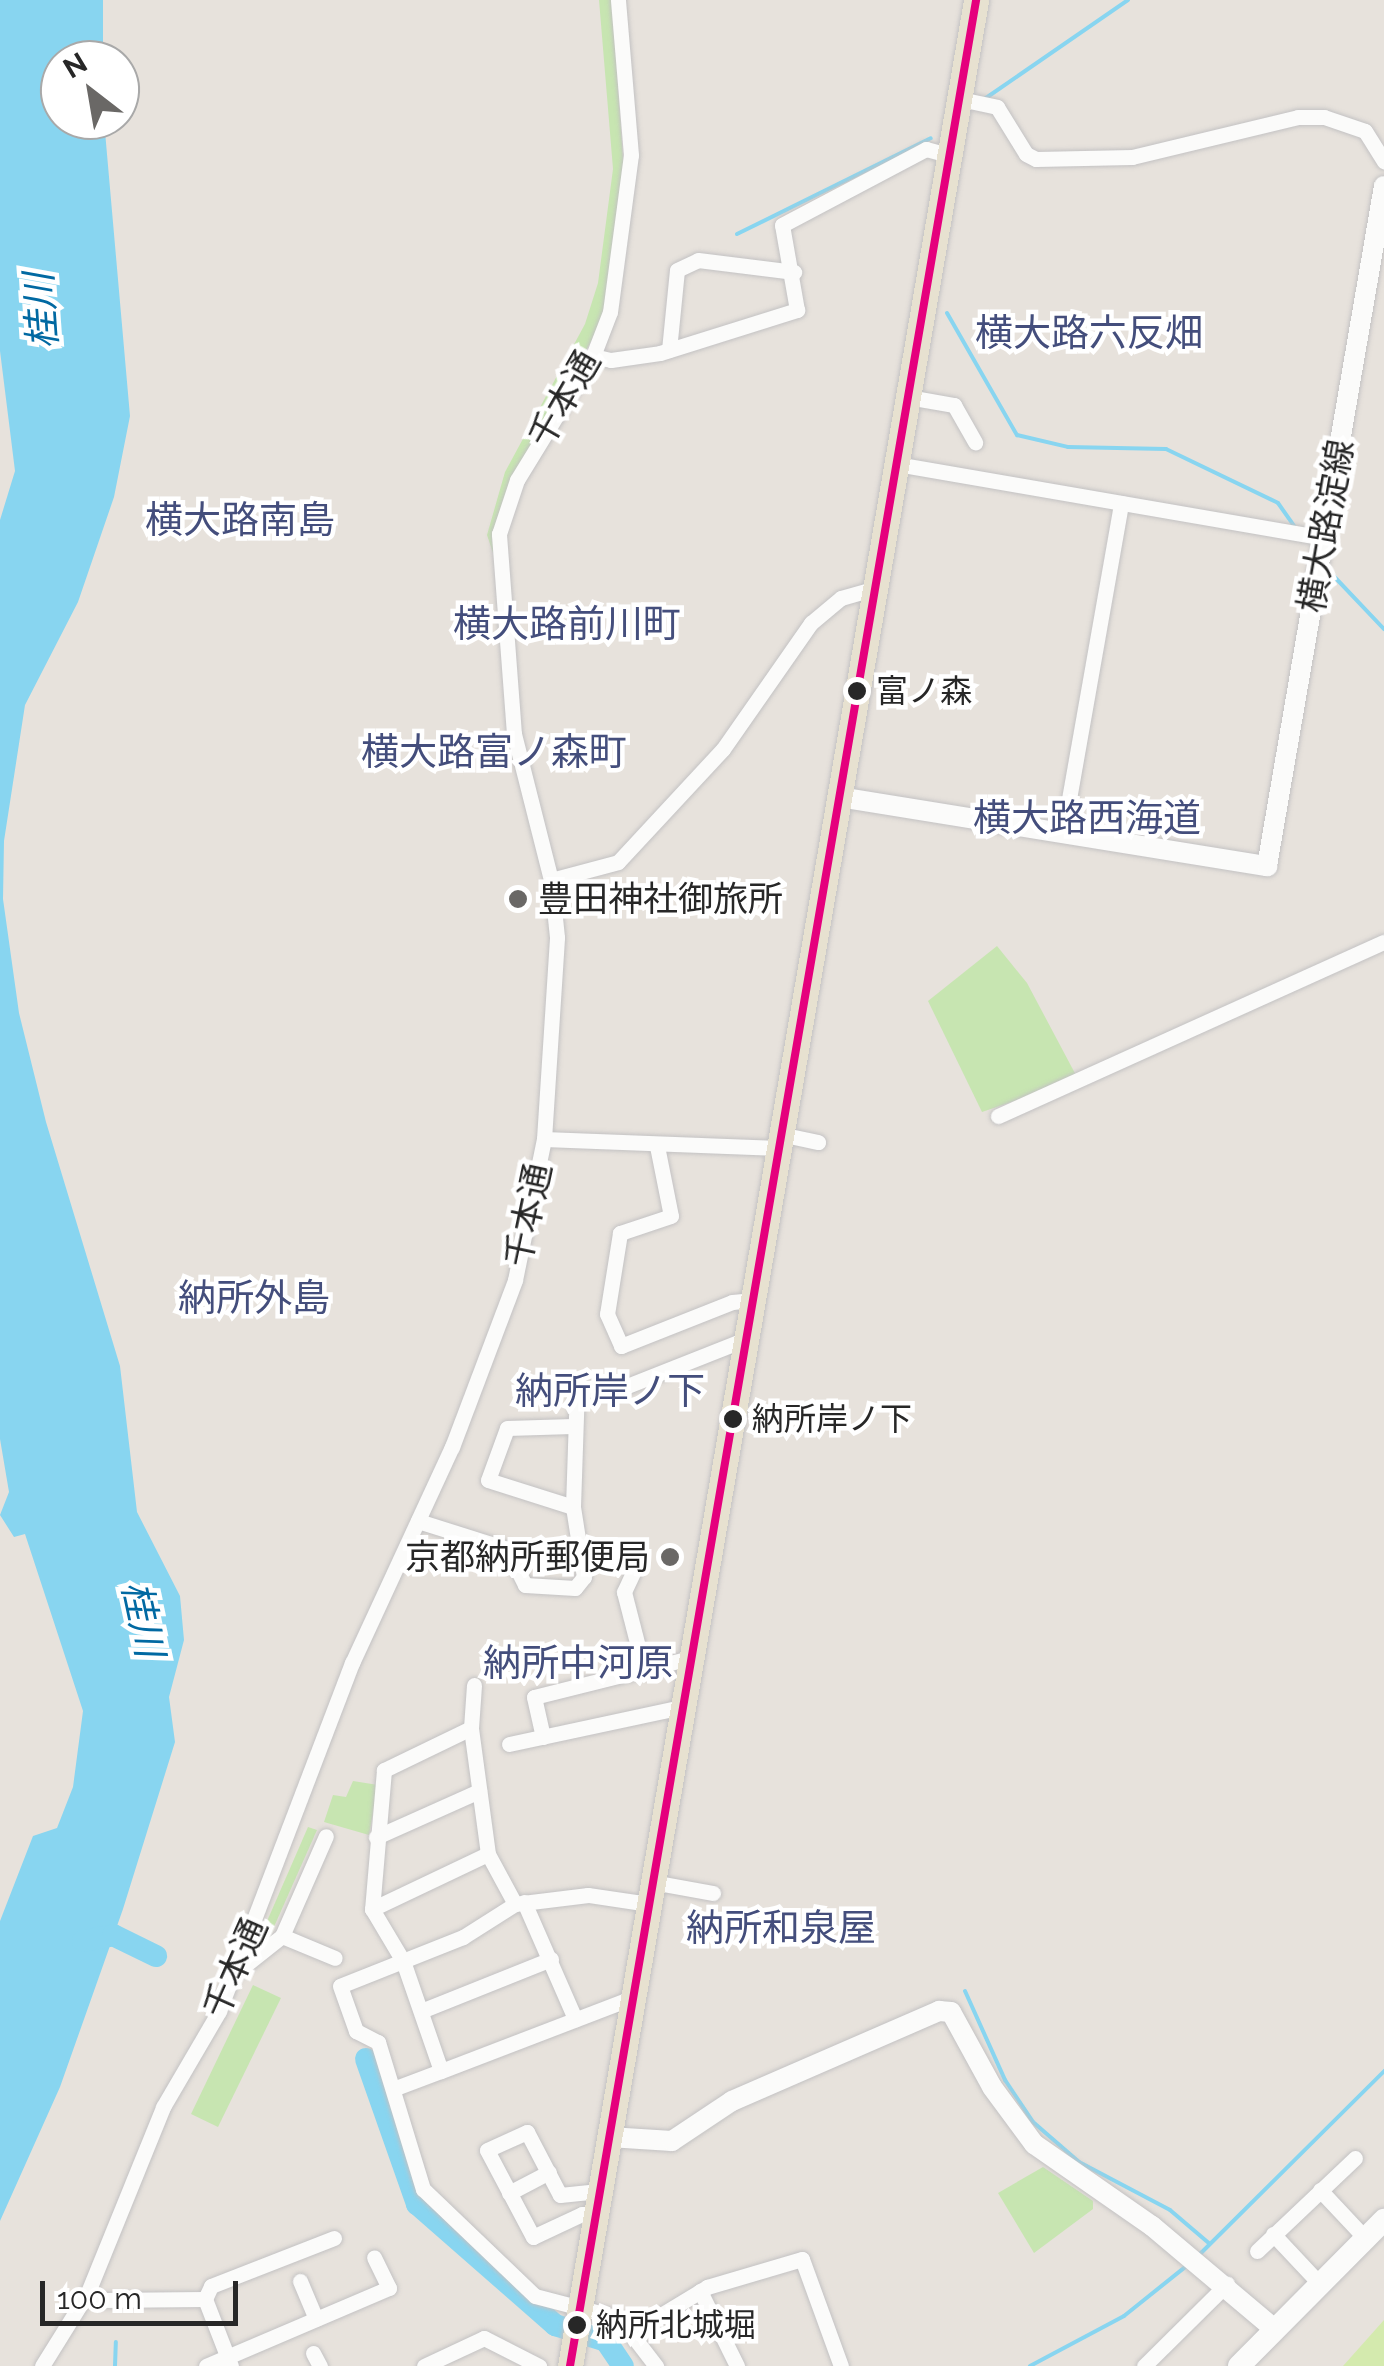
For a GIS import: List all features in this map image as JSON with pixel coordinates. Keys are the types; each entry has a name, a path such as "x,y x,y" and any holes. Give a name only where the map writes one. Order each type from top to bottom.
{"main road":[{"path":"567,2362 634,1997 949,155 966,100 976,0"},
{"path":"1238,2366 1384,2220"}],"street":[{"name":"千本通","path":"42,2366 88,2292 163,2107 236,1972 352,1663 418,1520 515,1280 544,1139 557,1002 551,880 514,734 499,534 517,480 593,356 610,312 628,207 631,155 618,0"},
{"path":"966,100 990,106 1036,160 1132,157 1298,117 1324,117 1365,131 1384,162"},
{"path":"593,356 610,360 669,350 797,310 794,272 782,225 926,149 949,155"},
{"name":"横大路淀線","path":"1063,834 1267,866 1384,186"},
{"path":"669,350 677,270 698,260 794,272"},
{"path":"908,397 954,405 975,442"},
{"path":"896,464 1324,538"},
{"path":"838,797 1063,834 1121,503"},
{"path":"551,880 618,862 724,748 812,624 841,598 875,588"},
{"path":"998,1116 1384,942"},
{"path":"544,1139 656,1146 818,1142"},
{"path":"656,1146 671,1216 620,1233 606,1314 621,1346 732,1302 754,1300"},
{"path":"418,1520 506,1549 525,1584 576,1588 584,1578 573,1506 577,1388 612,1392 746,1340"},
{"path":"573,1426 507,1428 488,1480 573,1506"},
{"path":"637,1564 624,1592 644,1670"},
{"path":"543,1736 534,1697 692,1658"},
{"path":"474,1686 471,1728 488,1854 550,1959 576,2019"},
{"path":"509,1744 681,1708"},
{"path":"441,2071 404,1962 372,1909 376,1837 384,1770 471,1728"},
{"path":"376,1837 479,1791"},
{"path":"236,1972 282,1936 326,1836"},
{"path":"372,1909 488,1854"},
{"path":"656,2366 619,2318 579,2313 534,2296 423,2189 378,2042 356,2031 340,1986 463,1937 520,1903 588,1895 713,1892"},
{"path":"282,1936 335,1958"},
{"path":"421,2011 550,1959"},
{"path":"393,2089 634,1997"},
{"path":"609,2138 672,2141 732,2101 938,2011 951,2012 998,2097 1034,2144 1227,2284 1273,2328"},
{"path":"528,2132 560,2195 597,2203 533,2237 486,2150 528,2132"},
{"path":"1256,2250 1354,2158"},
{"path":"510,2193 549,2172"},
{"path":"1320,2190 1365,2238"},
{"path":"1273,2234 1318,2282"},
{"path":"230,2362 205,2299 212,2286 334,2238"},
{"path":"206,2366 230,2362 390,2288 374,2257"},
{"path":"633,2332 700,2291 802,2260 841,2366"},
{"path":"300,2281 316,2320"},
{"path":"1144,2366 1227,2284"},
{"path":"700,2291 737,2366"},
{"path":"88,2292 100,2300 205,2299"},
{"path":"424,2366 484,2338 539,2366"}],"green space":[{"path":"599,0 612,0 624,173 605,316 515,478 493,553 487,535 505,472 585,324 598,283 613,169"},
{"path":"997,946 1027,983 1078,1079 982,1112 928,1001"},
{"path":"353,1781 378,1785 369,1835 324,1822 333,1795 346,1797"},
{"path":"308,1827 317,1830 269,1938 261,1935"},
{"path":"253,1985 281,1998 218,2127 191,2114"},
{"path":"1043,2167 1093,2201 1093,2209 1034,2253 998,2193"},
{"path":"1384,2320 1384,2366 1343,2366"}],"water":[{"name":"桂川","path":"0,0 103,0 103,40 40,40 40,140 106,140 130,416 114,497 78,602 25,705 4,841 3,899 19,1013 46,1122 120,1366 137,1512 180,1596 184,1640 169,1697 175,1742 123,1909 60,2087 0,2221 0,1921 33,1836 57,1828 73,1787 83,1711 25,1534 14,1537 0,1515 9,1492 0,1439 0,520 15,471 0,351"}],"waterway":[{"path":"983,100 1128,0"},
{"path":"737,234 931,138"},
{"path":"947,313 1017,435 1068,447 1166,449 1278,503 1294,526"},
{"path":"1327,569 1384,629"},
{"path":"83,1941 113,1935 156,1956"},
{"path":"965,1991 1005,2080 1033,2122 1079,2162 1170,2210 1210,2244"},
{"path":"366,2059 417,2204 555,2325 606,2341 623,2366"},
{"path":"1200,2254 1384,2071"},
{"path":"1030,2366 1124,2316 1189,2264"},
{"path":"115,2366 116,2342"}],"transit line":[{"path":"570,2366 976,0"}],"place":[{"name":"富ノ森","path":"857,691"},
{"name":"豊田神社御旅所","path":"518,899"},
{"name":"納所岸ノ下","path":"733,1419"},
{"name":"京都納所郵便局","path":"670,1557"},
{"name":"納所北城堀","path":"577,2325"}],"district":[{"name":"横大路六反畑","path":"1089,333"},
{"name":"横大路南島","path":"240,520"},
{"name":"横大路前川町","path":"567,624"},
{"name":"横大路富ノ森町","path":"494,752"},
{"name":"横大路西海道","path":"1087,818"},
{"name":"納所外島","path":"254,1298"},
{"name":"納所岸ノ下","path":"610,1391"},
{"name":"納所中河原","path":"578,1663"},
{"name":"納所和泉屋","path":"781,1928"}]}
